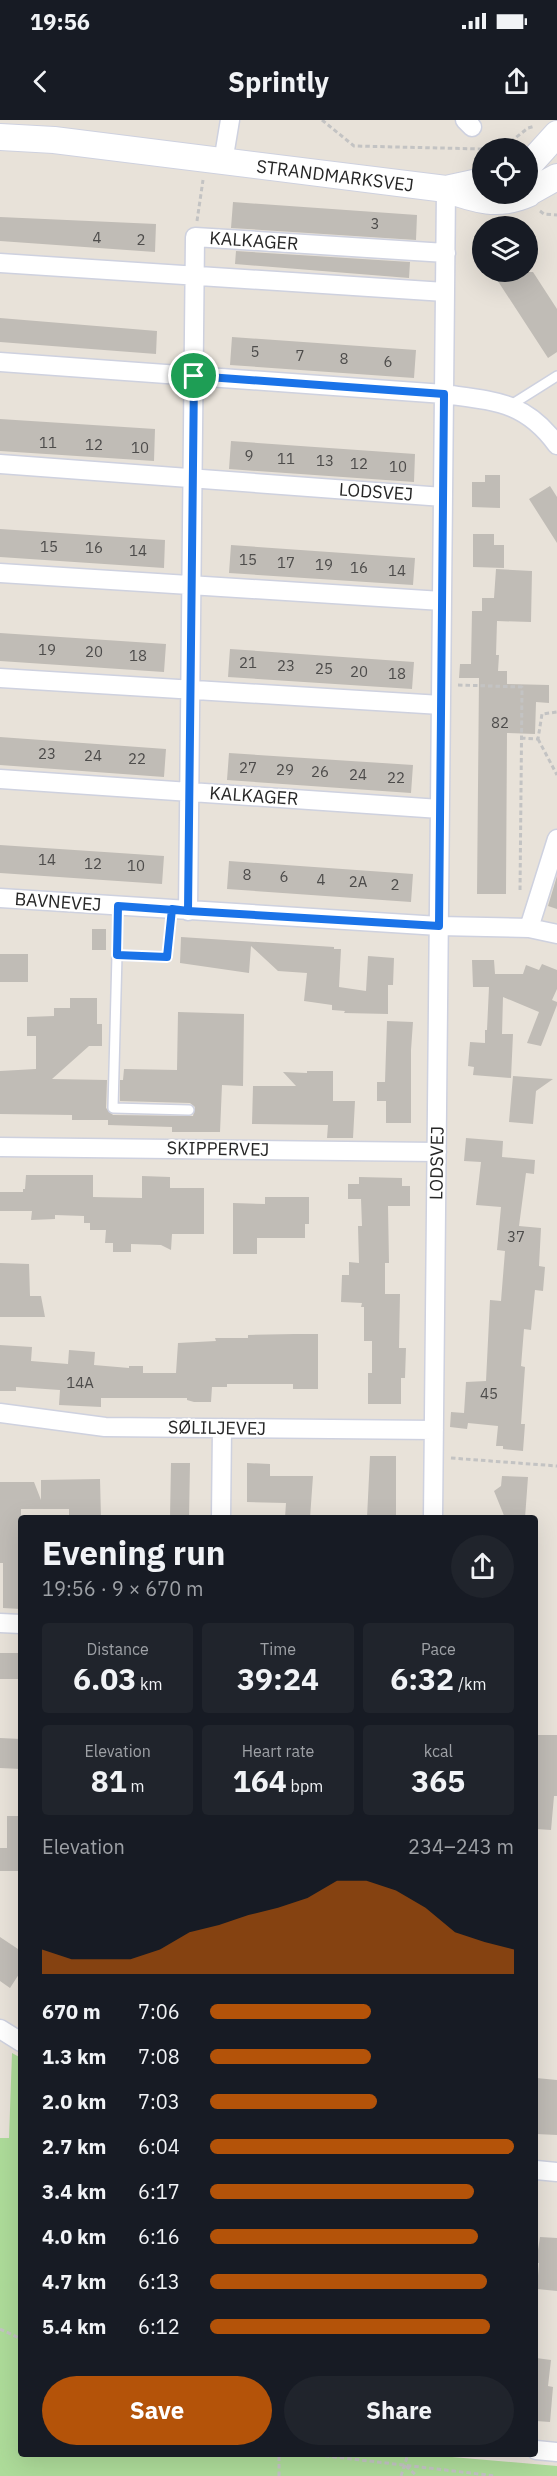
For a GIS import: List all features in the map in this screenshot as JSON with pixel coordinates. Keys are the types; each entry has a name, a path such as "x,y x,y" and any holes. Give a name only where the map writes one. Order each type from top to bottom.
{"street":[{"path":"214,161 230,120"},
{"path":"538,147 547,130"},
{"name":"STRANDMARKSVEJ","path":"0,137 54,140 446,189 472,199"},
{"name":"STRANDMARKSVEJ","path":"538,187 557,177"},
{"name":"STRANDMARKSVEJ","path":"446,189 472,183"},
{"name":"LODSVEJ","path":"433,1515 446,189"},
{"name":"KALKAGER","path":"180,910 190,792 195,237 446,253"},
{"path":"0,262 445,292"},
{"path":"0,362 444,394 511,405 538,424 557,446"},
{"path":"0,464 193,479"},
{"name":"LODSVEJ","path":"193,479 443,498"},
{"path":"0,573 442,601"},
{"path":"0,678 441,705"},
{"name":"KALKAGER","path":"0,779 440,809"},
{"path":"529,928 557,839"},
{"name":"BAVNEVEJ","path":"0,898 439,926 529,928 557,934"},
{"name":"SKIPPERVEJ","path":"0,1147 437,1152"},
{"name":"SØLILJEVEJ","path":"0,1413 105,1428 434,1430"},
{"path":"221,1515 222,1428"},
{"path":"0,1623 18,1624"},
{"path":"0,2029 18,2040"},
{"path":"538,2170 557,2172"},
{"path":"538,2450 557,2452"}],"lane":[{"path":"511,405 557,376"},
{"path":"118,906 113,1108 189,1110"},
{"path":"117,955 167,957 180,910"}],"path":[{"path":"322,120 354,146 472,149"},
{"path":"515,138 528,128 547,130"},
{"path":"195,237 214,161"},
{"path":"442,685 522,687 520,895"},
{"path":"557,712 542,714 538,739 557,775"},
{"path":"521,738 538,739"},
{"path":"434,1456 557,1466"},
{"path":"0,2329 18,2338"},
{"path":"279,2457 279,2476"},
{"path":"338,2457 496,2476"},
{"path":"401,2476 407,2457"},
{"path":"404,2464 415,2476"}],"green space":[{"path":"12,2053 18,2056 18,2457 452,2457 557,2466 557,2476 0,2476 0,2138 9,2138"}],"building":[{"path":"233,202 417,215 416,240 231,228"},
{"path":"0,217 156,224 155,252 0,241"},
{"path":"236,251 410,262 409,278 235,264"},
{"path":"538,280 557,309 557,352 548,358 499,282 538,282"},
{"path":"0,318 157,331 156,354 0,342"},
{"path":"232,337 416,350 414,378 230,365"},
{"path":"0,419 155,429 154,461 0,451"},
{"path":"231,441 415,454 414,482 229,469"},
{"path":"485,475 500,475 500,508 472,507 472,482 485,482"},
{"path":"550,486 557,497 557,543 529,499"},
{"path":"0,529 165,540 164,568 0,557"},
{"path":"473,534 494,534 494,545 504,545 504,568 473,567"},
{"path":"231,545 415,558 413,585 229,573"},
{"path":"496,569 532,571 531,622 497,621 498,671 507,671 507,684 549,685 549,703 536,702 535,734 507,733 506,894 477,894 479,678 459,678 460,664 471,664 472,611 482,611 482,598 494,598"},
{"path":"0,633 166,644 164,672 0,661"},
{"path":"230,649 414,662 412,689 228,677"},
{"path":"0,737 166,749 164,777 0,765"},
{"path":"229,753 413,765 411,793 227,780"},
{"path":"0,845 164,856 162,884 0,873"},
{"path":"229,861 413,874 411,902 227,889"},
{"path":"557,876 557,909 548,906"},
{"path":"92,929 106,929 106,950 92,950"},
{"path":"181,937 341,949 339,987 366,991 368,956 394,958 393,985 388,985 388,1014 344,1013 345,1011 332,1010 332,1005 304,1001 307,973 278,971 251,946 249,973 180,963"},
{"path":"0,954 28,954 28,982 0,982"},
{"path":"472,960 494,960 495,974 523,974 526,965 539,970 542,964 557,970 557,989 552,1000 557,1002 557,1005 541,1046 527,1043 539,1012 503,997 502,1034 513,1034 511,1078 473,1075 474,1067 468,1066 470,1042 485,1043 489,987 473,987"},
{"path":"70,998 97,998 97,1024 102,1024 102,1046 89,1046 52,1079 107,1080 106,1108 113,1115 193,1116 195,1107 190,1103 120,1101 120,1080 123,1080 124,1069 177,1070 178,1012 244,1014 243,1086 222,1085 220,1132 172,1132 172,1127 108,1125 108,1120 72,1120 72,1115 0,1114 0,1071 36,1069 36,1036 27,1036 27,1017 54,1016 54,1008 70,1008"},
{"path":"387,1021 413,1022 411,1123 386,1123 386,1101 377,1101 377,1082 385,1082"},
{"path":"307,1071 333,1071 333,1101 355,1101 353,1138 327,1138 328,1125 252,1124 253,1086 296,1086 283,1072 307,1073"},
{"path":"513,1076 553,1079 536,1091 533,1124 509,1122"},
{"path":"466,1138 503,1141 502,1157 535,1160 534,1174 526,1173 519,1226 541,1228 539,1266 545,1267 543,1291 535,1290 531,1330 524,1329 521,1366 525,1367 521,1424 525,1424 523,1451 496,1446 498,1426 468,1423 467,1429 450,1427 451,1412 464,1413 466,1382 486,1381 490,1300 501,1301 505,1251 497,1250 501,1207 476,1205 481,1162 464,1161"},
{"path":"26,1175 93,1175 93,1197 142,1198 142,1176 170,1177 170,1188 204,1188 204,1234 172,1234 171,1250 161,1245 131,1244 131,1252 113,1252 113,1243 105,1243 106,1230 90,1230 90,1223 84,1223 84,1216 55,1215 55,1219 31,1220 32,1211 0,1211 0,1192 23,1192"},
{"path":"359,1177 402,1178 402,1186 410,1186 410,1206 388,1206 389,1263 385,1263 385,1294 400,1294 399,1348 406,1348 405,1378 401,1378 401,1404 368,1404 368,1373 372,1373 372,1341 364,1341 364,1307 361,1307 362,1303 341,1302 342,1275 349,1275 349,1262 359,1263 358,1226 362,1226 361,1199 348,1199 348,1184 359,1184"},
{"path":"265,1197 309,1197 309,1224 305,1224 305,1238 257,1238 257,1254 233,1254 233,1203 265,1204"},
{"path":"0,1263 29,1264 30,1296 41,1296 45,1317 0,1317"},
{"path":"318,1334 318,1389 293,1389 293,1384 227,1384 227,1387 212,1387 211,1402 194,1402 187,1398 101,1398 101,1407 59,1405 60,1390 16,1387 16,1391 0,1391 0,1345 32,1347 31,1361 68,1364 69,1350 95,1352 94,1365 129,1368 129,1366 143,1366 143,1373 176,1373 178,1343 216,1341 215,1338 248,1338 248,1335"},
{"path":"370,1456 396,1456 396,1515 367,1515"},
{"path":"171,1463 190,1463 189,1515 170,1515"},
{"path":"247,1463 270,1464 270,1476 313,1476 310,1515 285,1515 286,1503 247,1502"},
{"path":"502,1476 528,1477 525,1515 504,1515 494,1491 501,1486"},
{"path":"100,1479 101,1515 69,1515 69,1509 21,1509 21,1515 18,1515 18,1609 3,1608 3,1563 0,1563 0,1482 34,1482 41,1500 41,1480"},
{"path":"0,1653 18,1653 18,1679 0,1679"},
{"path":"538,1735 557,1735 557,1796 554,1796 551,1830 538,1829"},
{"path":"0,1738 18,1739 18,1769 0,1768"},
{"path":"7,1816 18,1816 18,1871 0,1871 0,1848 7,1848"},
{"path":"0,1937 18,1949 18,1976 10,1988 0,1981"},
{"path":"538,2078 557,2080 557,2135 538,2134"},
{"path":"540,2237 557,2238 557,2291 538,2289"},
{"path":"538,2358 551,2360 548,2386 553,2387 550,2422 538,2421"}],"route":[{"path":"194,376 188,911 172,909 167,957 117,955 118,906 172,909 188,911 439,926 444,394 194,376"}]}
